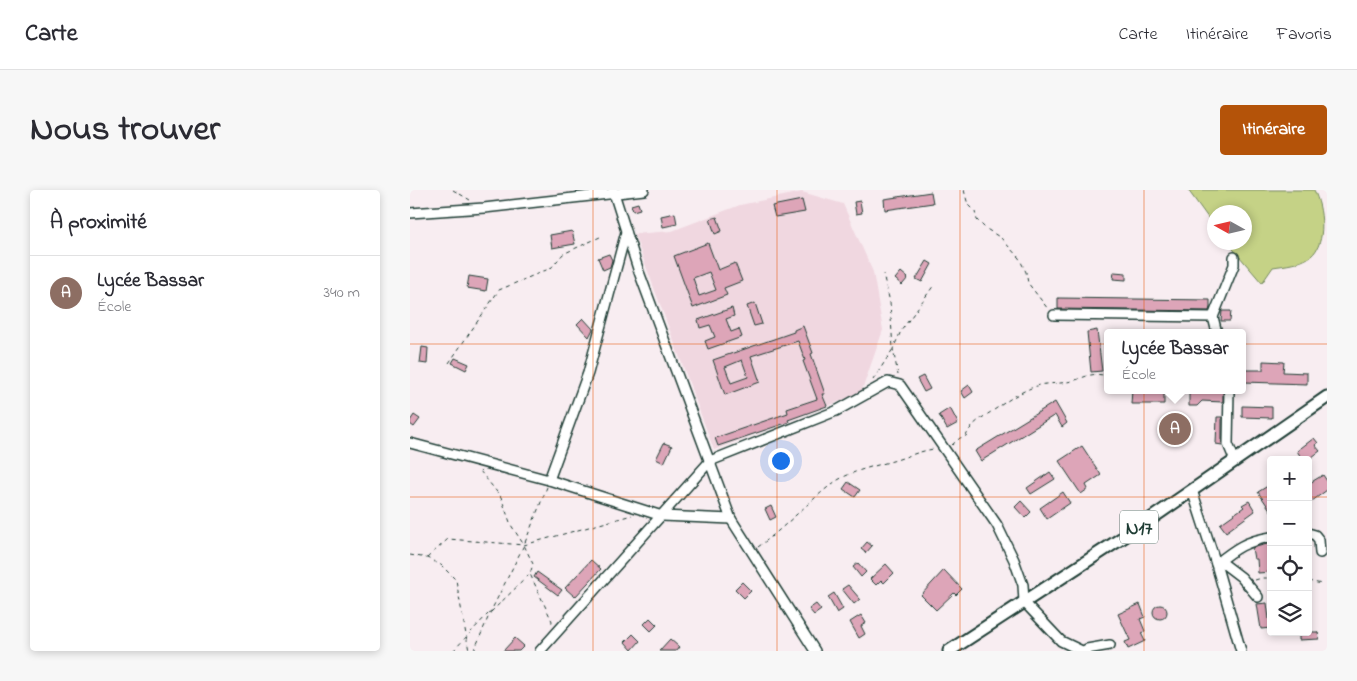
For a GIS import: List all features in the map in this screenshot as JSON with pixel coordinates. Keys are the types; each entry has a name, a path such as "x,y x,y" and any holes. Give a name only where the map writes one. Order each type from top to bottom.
{"main road":[{"name":"N17","path":"949,651 1327,398"}],"street":[{"path":"413,213 484,208 644,190"},
{"path":"613,192 639,272 731,520 815,651"},
{"path":"549,480 588,373 626,231"},
{"path":"1216,329 1213,317 1234,265 1234,257"},
{"path":"1054,315 1213,317"},
{"path":"540,651 710,461 836,411 888,382 900,386 997,525 1014,560 1023,585 1024,602 1061,641 1083,651 1110,645"},
{"path":"1229,394 1228,444 1235,461"},
{"path":"410,443 549,480 662,516 731,520"},
{"path":"1192,490 1218,562 1241,651"},
{"path":"1312,534 1319,540 1320,553"},
{"path":"1218,562 1233,550 1252,540 1267,538"},
{"path":"1218,562 1241,577 1258,597"}],"path":[{"path":"453,190 484,208"},
{"path":"964,190 968,205 975,212 977,220 985,228 1001,238 1019,258 1026,272 1028,283 1054,315"},
{"path":"449,363 500,290 551,268 563,254 600,238"},
{"path":"883,274 890,302 893,349 900,386"},
{"path":"874,380 893,349 900,331 934,285"},
{"path":"751,551 779,530 834,482 859,470 902,458 912,453 951,446 960,438 966,436 975,423 1004,401 1029,388 1067,382 1096,373 1104,375"},
{"path":"452,651 530,574 533,564 511,525 501,497 471,460"},
{"path":"474,651 490,613 524,545 549,480"},
{"path":"427,558 448,539 524,545 647,511"},
{"path":"410,555 427,558 441,565 456,580 470,651"},
{"path":"530,574 552,621 550,629"},
{"path":"1312,582 1322,584"}],"shaded area":[{"path":"802,192 843,204 873,272 883,330 861,393 714,450 634,234 672,231 740,205"}],"green space":[{"path":"1188,190 1314,190 1320,206 1321,234 1316,250 1311,256 1293,264 1273,267 1262,283 1234,250 1252,250 1252,205 1207,205 1207,216"}],"building":[{"path":"931,192 933,203 885,210 884,199"},
{"path":"802,200 805,212 775,217 772,206"},
{"path":"860,201 862,213 856,214 854,202"},
{"path":"638,203 640,209 633,211 631,205"},
{"path":"675,213 677,224 663,227 661,216"},
{"path":"717,217 722,231 715,234 710,219"},
{"path":"572,231 575,244 552,248 550,235"},
{"path":"708,243 718,270 735,263 742,281 724,288 727,295 693,308 674,256","holes":["709,272 716,290 699,296 693,278"]},
{"path":"609,254 612,260 610,267 603,270 598,258"},
{"path":"927,261 932,264 922,282 916,279"},
{"path":"901,272 908,278 902,285 895,279"},
{"path":"1114,272 1126,273 1126,280 1113,279"},
{"path":"469,276 488,279 486,291 467,288"},
{"path":"1058,298 1210,300 1210,307 1209,311 1058,309"},
{"path":"755,303 762,324 754,326 747,306"},
{"path":"732,308 734,316 726,319 731,332 739,329 742,337 708,349 705,341 715,337 710,325 700,328 698,320"},
{"path":"1222,311 1231,311 1230,321 1221,321"},
{"path":"583,318 593,329 589,337 577,324"},
{"path":"803,326 813,353 811,354 825,394 822,394 827,406 788,420 789,422 718,446 715,438 788,413 787,409 817,399 798,341 751,356 760,382 725,395 713,360 794,332 794,330","holes":["742,360 748,377 731,383 725,367"]},
{"path":"1097,330 1102,371 1091,372 1087,332"},
{"path":"422,347 428,348 427,364 420,363"},
{"path":"455,358 469,364 466,370 452,363"},
{"path":"1263,361 1284,362 1283,372 1307,373 1307,384 1246,382 1246,370 1263,370"},
{"path":"923,376 930,389 924,392 917,379"},
{"path":"969,385 973,392 965,398 961,391"},
{"path":"1132,394 1164,394 1164,404 1131,404"},
{"path":"1189,394 1223,394 1223,402 1202,401 1197,406 1189,406"},
{"path":"1055,402 1067,423 1062,427 1055,415 981,461 975,451"},
{"path":"1242,406 1272,407 1272,418 1242,417"},
{"path":"950,408 958,423 947,429 939,415"},
{"path":"414,415 420,419 414,427 410,424 410,421"},
{"path":"1217,417 1222,417 1222,445 1216,444"},
{"path":"1314,438 1318,443 1315,445 1320,451 1312,457 1300,456 1297,451"},
{"path":"664,443 672,446 664,463 656,459"},
{"path":"1082,446 1101,475 1086,485 1088,489 1081,494 1059,461"},
{"path":"1050,472 1055,479 1031,494 1027,488"},
{"path":"1323,475 1327,481 1327,490 1312,501 1312,501 1312,482"},
{"path":"848,482 860,490 855,497 843,489"},
{"path":"1267,486 1267,505 1258,492"},
{"path":"1063,492 1070,503 1047,519 1040,508"},
{"path":"1021,501 1031,512 1025,518 1015,507"},
{"path":"1249,501 1255,511 1226,532 1220,524 1244,507 1242,505"},
{"path":"771,506 776,517 770,520 765,509"},
{"path":"867,542 872,546 866,553 861,549"},
{"path":"1267,544 1267,572 1258,573 1257,559 1254,559 1252,548"},
{"path":"591,560 601,569 575,597 565,588"},
{"path":"858,563 866,572 861,577 853,567"},
{"path":"886,564 894,573 884,583 881,580 876,585 870,579"},
{"path":"944,570 962,589 956,595 954,593 936,610 921,595"},
{"path":"537,572 562,590 558,595 534,577"},
{"path":"742,582 751,591 744,598 735,589"},
{"path":"848,585 860,599 854,604 842,589"},
{"path":"834,593 843,609 837,613 828,597"},
{"path":"1267,603 1267,628 1261,629 1257,604"},
{"path":"816,604 821,610 814,615 809,609"},
{"path":"1140,604 1145,617 1140,619 1145,631 1141,633 1145,641 1128,649 1125,642 1130,640 1118,614"},
{"path":"1160,605 1165,607 1167,612 1165,617 1160,619 1155,617 1153,612 1155,607"},
{"path":"861,615 866,623 861,626 865,634 859,638 850,622"},
{"path":"650,618 657,625 651,631 644,624"},
{"path":"1312,632 1318,632 1319,639 1299,640 1299,636 1312,636"},
{"path":"633,634 640,641 632,650 625,642"},
{"path":"515,638 524,646 519,651 503,651"},
{"path":"670,639 679,647 676,651 659,651"}],"place":[{"name":"Lycée Bassar","path":"1175,429"}]}
